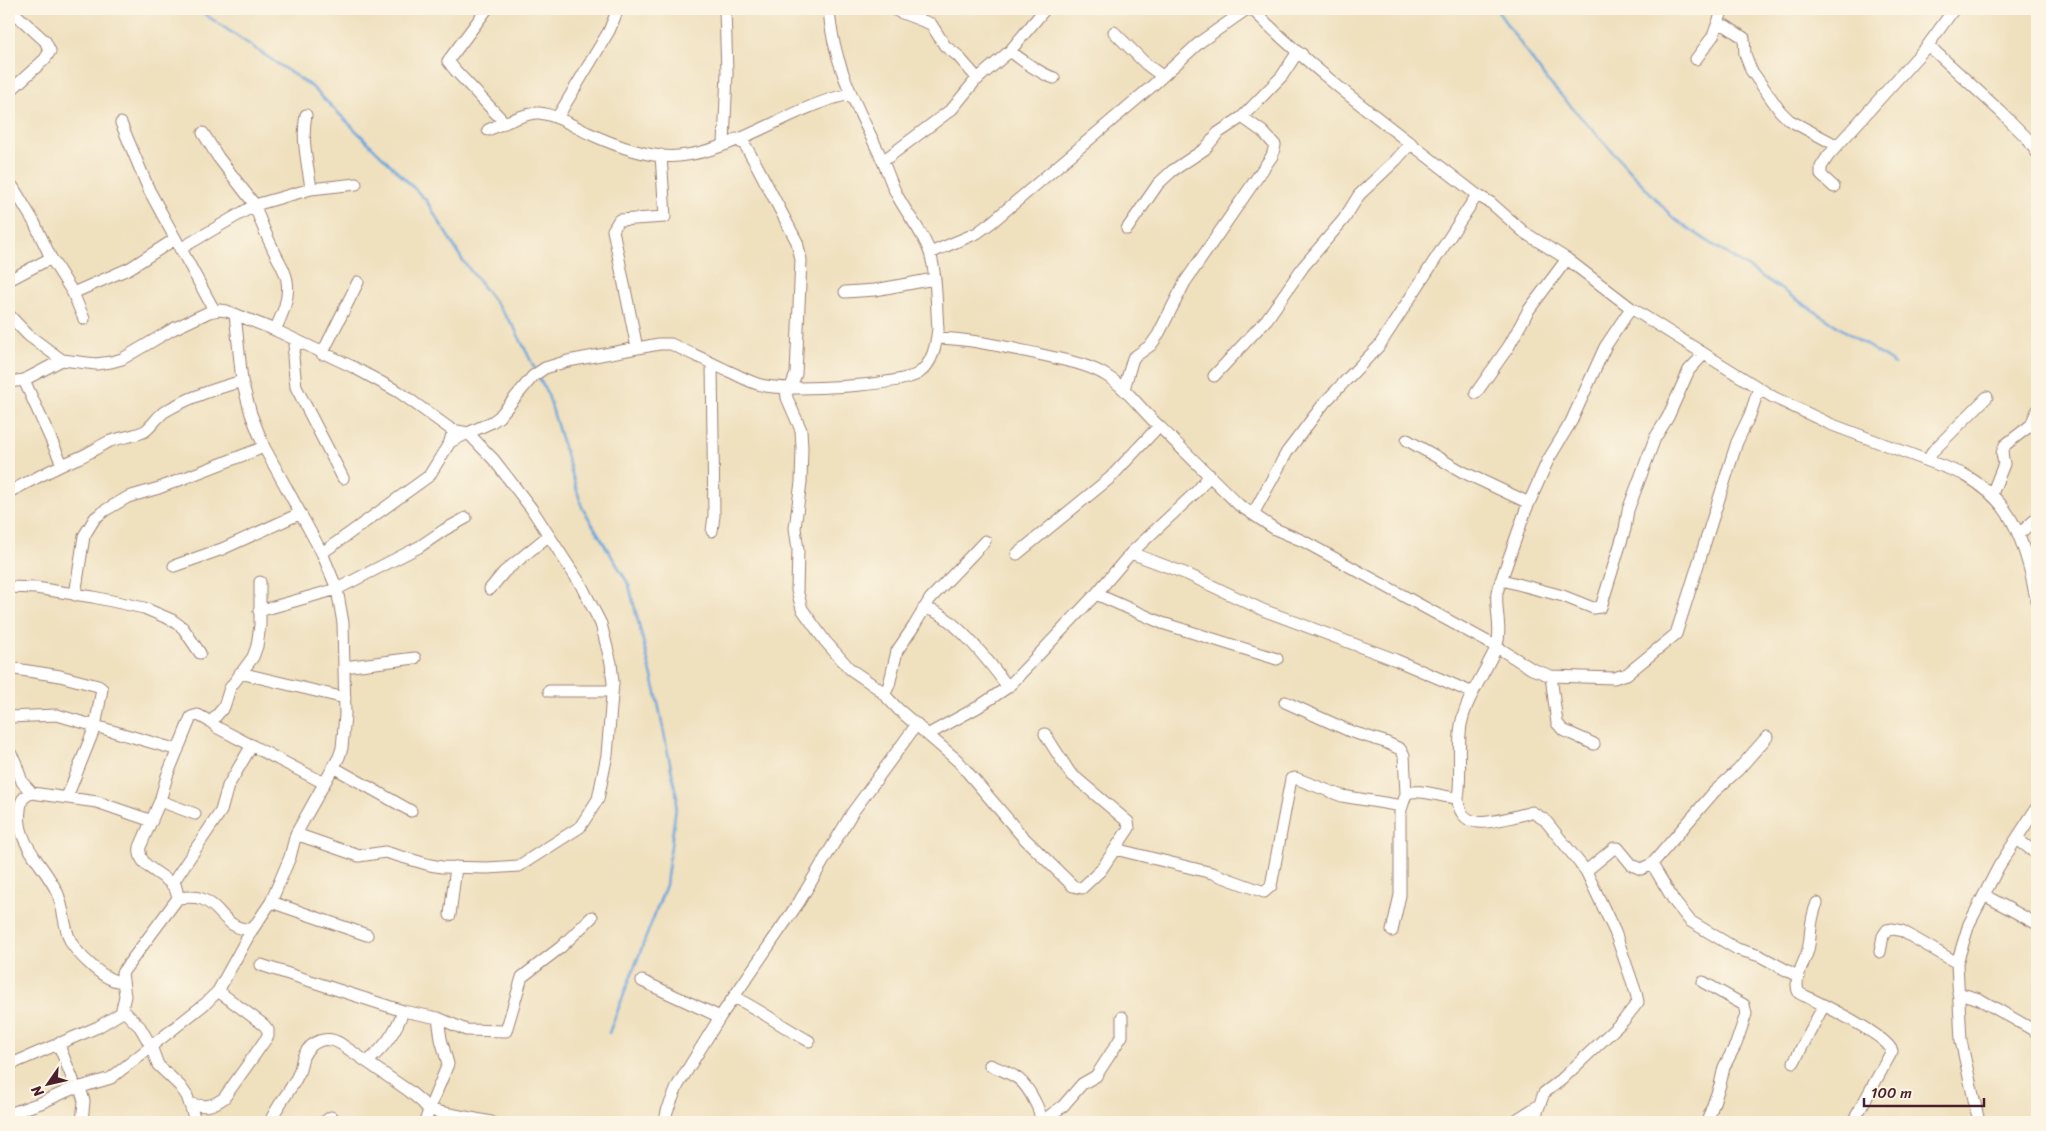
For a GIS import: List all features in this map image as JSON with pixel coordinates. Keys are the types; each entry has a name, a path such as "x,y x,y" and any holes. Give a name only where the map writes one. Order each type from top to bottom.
{"street":[{"path":"9,92 45,59 50,51 45,41 10,9"},
{"path":"487,9 448,61 505,123"},
{"path":"557,118 609,31 618,9"},
{"path":"724,144 725,9"},
{"path":"450,442 499,417 533,376 545,368 568,360 637,348 671,344 753,383 788,389 825,388 894,381 912,377 929,362 938,329 930,253 913,219 896,193 850,94 836,55 830,31 829,9"},
{"path":"892,9 931,24 945,46 957,55 978,79"},
{"path":"882,161 948,112 978,79 1010,51 1045,9"},
{"path":"930,253 977,233 992,222 1200,42 1246,9"},
{"path":"1252,9 1302,54 1411,143 1477,195 1491,203 1525,233 1567,259 1631,308 1759,388 1830,424 1963,474 1992,494 2009,513 2018,534 2037,601"},
{"path":"1696,59 1718,25 1723,9"},
{"path":"1834,187 1820,175 1821,167 1836,145 1851,132 1909,64 1928,45 1954,9"},
{"path":"1718,25 1726,26 1744,38 1744,54 1751,70 1780,111 1789,120 1836,145"},
{"path":"1114,32 1146,64 1162,76"},
{"path":"1928,45 2007,117 2027,138 2037,153"},
{"path":"1010,51 1034,66 1042,74 1054,78"},
{"path":"1127,229 1158,184 1205,149 1224,128 1242,117 1282,76 1295,56 1302,54"},
{"path":"488,130 537,113 557,118 621,146 661,155 678,156 724,144 811,105 850,94"},
{"path":"306,115 303,126 304,141 311,189"},
{"path":"1124,389 1133,358 1151,345 1158,335 1185,282 1272,156 1275,145 1263,132 1242,117"},
{"path":"120,123 149,190 214,310"},
{"path":"203,133 218,157 255,205 287,281 284,312 275,330"},
{"path":"736,139 745,146 797,242 800,260 796,374 788,389 787,398 801,430 801,482 795,528 798,550 799,601 802,609 843,662 884,694 898,709 958,761 1022,836 1073,886 1082,888 1101,870 1129,828 1128,822 1070,773 1045,734"},
{"path":"1214,376 1267,319 1303,267 1344,219 1359,195 1411,143"},
{"path":"637,348 613,230 620,220 665,217 661,155"},
{"path":"72,294 130,268 255,205 311,189 356,184"},
{"path":"13,187 34,222 84,319"},
{"path":"1253,514 1287,452 1325,402 1379,346 1477,195"},
{"path":"9,280 51,258"},
{"path":"1476,393 1509,346 1528,311 1567,259"},
{"path":"845,292 875,290 934,278"},
{"path":"322,354 358,282"},
{"path":"1539,1122 1535,1117 1544,1093 1562,1080 1624,1020 1638,1002 1615,932 1586,871 1545,820 1532,812 1478,822 1465,817 1458,808 1461,775 1459,741 1461,725 1473,693 1497,647 1499,637 1496,592 1529,504 1548,460 1575,415 1605,347 1631,308"},
{"path":"9,315 28,335 62,360 96,364 122,359 172,329 214,310 227,310 354,367 399,392 452,430 468,433 494,460 531,508 581,586 602,624 611,663 612,691 607,755 600,791 593,809 580,827 519,866 487,868 430,865 385,852 359,856 296,834"},
{"path":"9,1114 77,1088 111,1078 206,1003 218,991 252,929 271,902 290,857 296,834 342,748 345,698 344,623 337,588 322,554 264,447 251,414 242,381 235,314"},
{"path":"937,338 952,338 1001,345 1079,364 1107,376 1124,389 1240,505 1275,529 1303,541 1497,647 1532,669 1551,676 1614,678 1627,674 1676,634 1737,442 1750,415 1759,388"},
{"path":"296,341 293,357 296,387 343,478"},
{"path":"1502,578 1506,581 1562,596 1593,608 1601,607 1625,529 1628,510 1652,446 1668,417 1689,370 1704,354"},
{"path":"9,382 24,380 62,360"},
{"path":"712,363 714,516 712,531"},
{"path":"24,380 29,396 62,464"},
{"path":"9,492 62,464 79,458 114,440 146,430 163,413 199,394 242,381"},
{"path":"1928,461 1933,451 1987,397"},
{"path":"1992,494 2004,464 2002,453 2005,445 2034,428 2037,411"},
{"path":"1018,554 1110,478 1159,426"},
{"path":"322,554 429,476 450,442 452,430"},
{"path":"1407,440 1463,472 1529,504"},
{"path":"75,595 84,536 95,518 128,497 159,488 264,447"},
{"path":"928,734 978,707 1008,687 1096,594 1131,553 1197,491 1210,475"},
{"path":"174,566 222,549 299,514"},
{"path":"259,611 337,588 419,547 466,518"},
{"path":"2018,534 2037,518"},
{"path":"490,589 504,572 548,536"},
{"path":"884,694 889,685 897,651 923,609 935,592 985,541"},
{"path":"1131,553 1186,574 1262,610 1396,660 1473,693"},
{"path":"211,722 224,707 230,688 253,657 257,646 260,625 260,582"},
{"path":"9,587 36,588 110,599 144,608 172,620 183,628 200,652"},
{"path":"1096,594 1162,623 1277,659"},
{"path":"923,609 929,609 939,614 974,644 1008,687"},
{"path":"344,667 415,658"},
{"path":"9,668 60,676 101,687 95,727 67,797"},
{"path":"240,673 345,698"},
{"path":"1551,676 1557,723 1563,730 1594,744"},
{"path":"549,690 612,691"},
{"path":"1285,702 1352,732 1385,742 1400,749 1404,755 1406,794 1400,813 1400,894 1392,931"},
{"path":"177,895 169,881 140,858 140,847 160,801 167,776 191,717 198,715 218,728 324,783"},
{"path":"9,716 57,716 178,750"},
{"path":"665,1122 667,1111 678,1085 720,1017 799,902 852,813 917,724"},
{"path":"1586,871 1614,848 1618,848 1632,865 1641,869 1652,864 1714,792 1738,770 1767,737"},
{"path":"9,1065 98,1028 123,1011 125,996 122,973 141,950 177,895 174,881 221,811 228,786 252,745"},
{"path":"9,751 15,761 22,782 32,793"},
{"path":"333,767 411,811"},
{"path":"1115,849 1212,873 1264,892 1271,886 1291,779 1295,778 1342,796 1402,806"},
{"path":"1406,794 1416,790 1447,798 1458,798"},
{"path":"122,982 101,974 70,941 58,893 48,874 21,834 19,822 21,800 24,796 32,793 67,797 97,802 152,821"},
{"path":"160,801 195,814"},
{"path":"1979,1122 1961,1041 1957,962 1969,924 2002,861 2037,807"},
{"path":"2017,839 2037,854"},
{"path":"1652,864 1674,901 1690,921 1737,949 1760,956 1799,977"},
{"path":"450,915 456,867"},
{"path":"177,895 202,899 240,929 252,929"},
{"path":"1984,895 2037,924"},
{"path":"271,902 368,935"},
{"path":"1817,903 1811,918 1808,951 1799,977 1797,989 1799,993 1842,1014 1886,1042 1892,1051 1853,1122"},
{"path":"261,966 403,1011 438,1018 466,1030 506,1032 522,977 561,947 592,917"},
{"path":"1880,952 1886,930 1893,929 1957,962"},
{"path":"642,981 720,1017"},
{"path":"1703,982 1744,1005 1746,1014 1736,1044 1724,1067 1707,1122"},
{"path":"190,1104 204,1107 217,1103 224,1098 268,1036 268,1030 264,1025 218,991"},
{"path":"1958,993 1979,999 2037,1032"},
{"path":"734,998 753,1006 779,1025 808,1041"},
{"path":"1794,1062 1824,1005"},
{"path":"123,1011 140,1027 151,1046 158,1065 180,1086 190,1104 194,1122"},
{"path":"367,1062 382,1050 398,1026 403,1011"},
{"path":"1040,1122 1063,1106 1082,1084 1096,1076 1122,1036 1122,1017"},
{"path":"425,1122 448,1064 441,1039 438,1018"},
{"path":"270,1122 298,1075 304,1055 317,1041 333,1039 408,1091 429,1110 491,1122"},
{"path":"58,1044 84,1101 82,1122"},
{"path":"990,1065 1020,1078 1026,1084 1041,1115 1040,1122"},
{"path":"1513,1122 1538,1106"},
{"path":"324,1122 332,1117 339,1122"}],"waterway":[{"path":"197,9 312,87 426,200 463,261 514,327 535,369"},
{"path":"1496,9 1546,79 1674,219 1895,364"},
{"path":"538,376 548,395 582,507 629,585 656,693 677,798 666,885 609,1033"}]}
